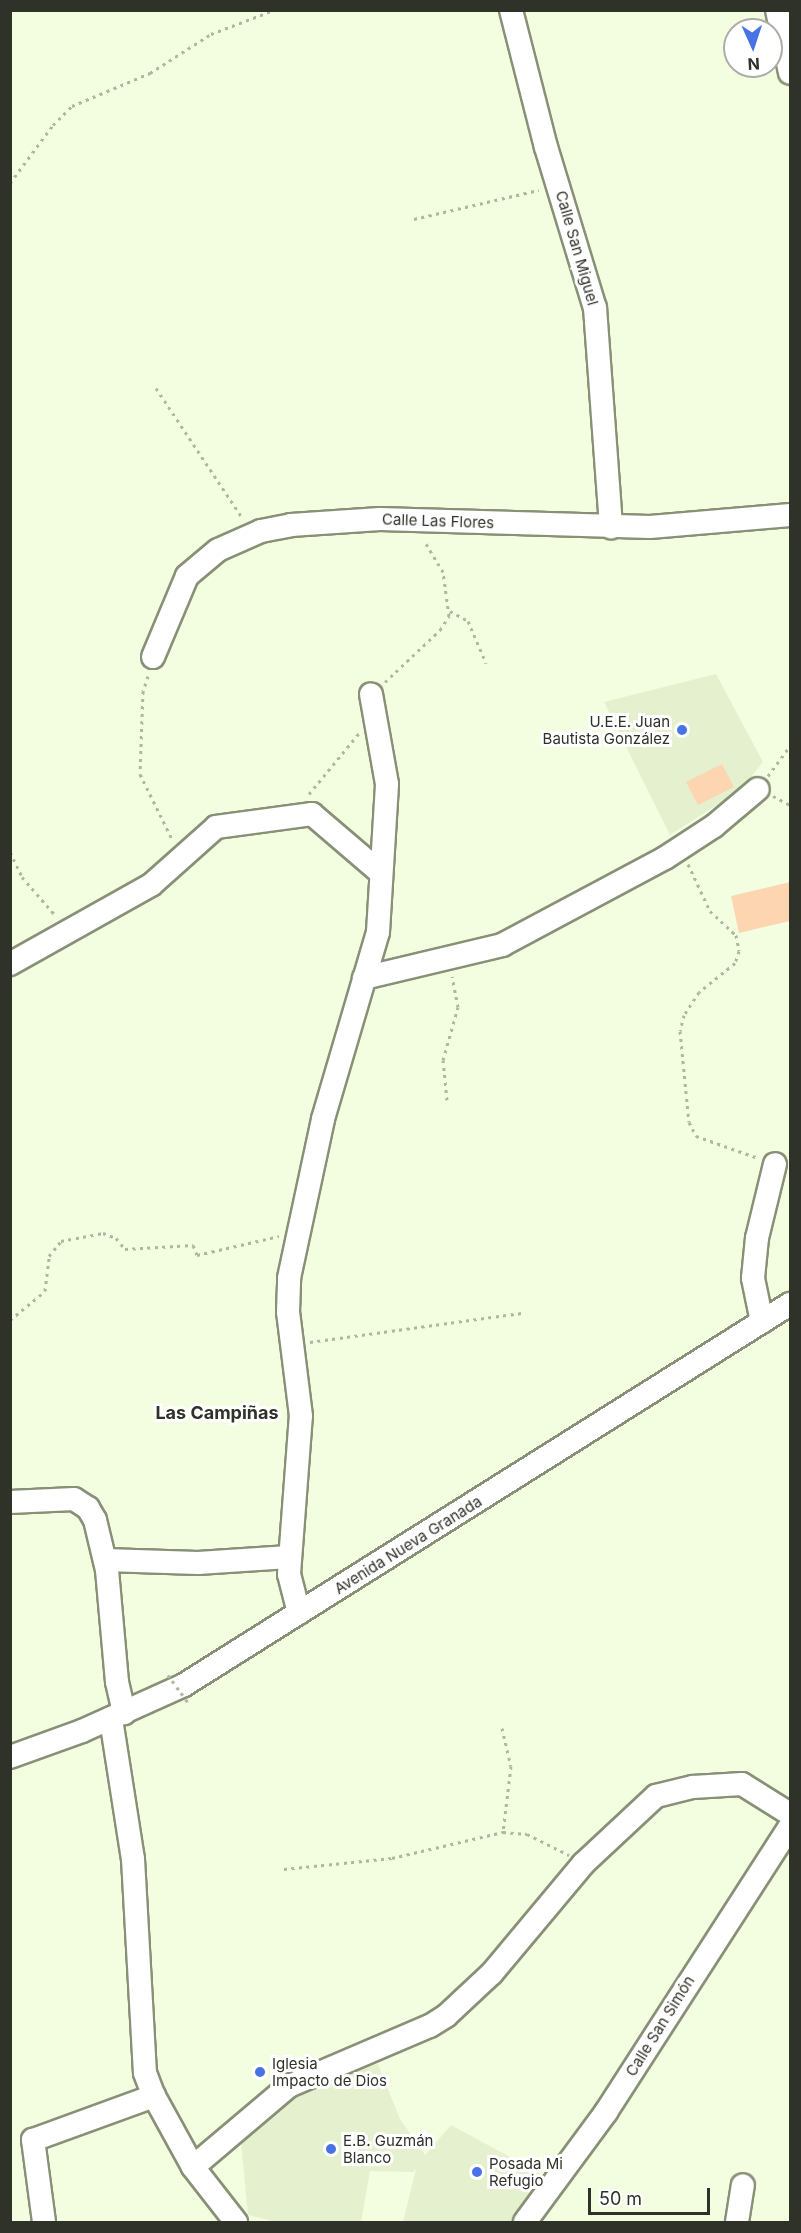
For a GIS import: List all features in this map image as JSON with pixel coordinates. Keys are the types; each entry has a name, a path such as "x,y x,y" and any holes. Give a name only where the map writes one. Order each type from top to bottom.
{"street":[{"name":"Calle San Miguel","path":"511,10 558,185 595,308 611,527"},
{"path":"777,10 790,70"},
{"name":"Calle Las Flores","path":"153,657 187,576 218,550 254,534 291,525 410,518 611,527 730,523 790,515"},
{"path":"299,1613 290,1585 289,1557 301,1416 288,1297 296,1233 322,1119 378,932 380,872 388,817 387,784 374,703"},
{"path":"364,978 448,960 502,945 680,848 758,789"},
{"path":"10,964 151,885 216,827 312,814 380,872"},
{"path":"762,1322 753,1278 757,1238 775,1164"},
{"name":"Avenida Nueva Granada","path":"10,1757 118,1716 184,1685 790,1304"},
{"path":"11,1502 60,1497 82,1502 95,1520 105,1560 117,1682 118,1716 129,1820 143,2057 153,2096 193,2167 236,2223"},
{"path":"105,1560 208,1562 289,1557"},
{"path":"193,2167 289,2086 430,2026 446,2016 492,1973 583,1864 646,1803 671,1792 742,1784 790,1814"},
{"name":"Calle San Simón","path":"525,2223 606,2112 790,1827"},
{"path":"45,2223 33,2140 153,2096"},
{"path":"737,2223 743,2185"}],"path":[{"path":"10,183 53,125 78,102 150,73 211,34 274,10"},
{"path":"414,219 558,185"},
{"path":"156,388 254,534"},
{"path":"292,816 374,703 440,630 449,610 443,572 410,518"},
{"path":"449,610 468,621 486,663"},
{"path":"153,657 143,692 141,774 157,814 184,854"},
{"path":"758,789 790,746"},
{"path":"680,848 710,911 736,935 739,951 735,963 699,992 684,1015 680,1030 688,1122 696,1136 775,1164"},
{"path":"10,852 22,877 69,931"},
{"path":"447,1100 443,1060 458,1007 448,960"},
{"path":"10,1320 45,1291 49,1256 61,1241 103,1233 116,1238 125,1249 193,1245 196,1255 296,1233"},
{"path":"294,1344 522,1313"},
{"path":"168,1675 188,1703"},
{"path":"502,1728 511,1766 503,1832"},
{"path":"284,1869 392,1858 503,1832 541,1839 583,1864"}],"shaded area":[{"name":"U.E.E. Juan Bautista González","path":"716,674 763,762 740,790 670,835 604,702"},
{"path":"722,764 734,787 698,805 686,782"},
{"path":"790,882 790,921 739,933 731,896"},
{"name":"E.B. Guzmán Blanco","path":"378,2064 400,2119 425,2155 451,2125 545,2176 512,2222 403,2222 416,2169 413,2172 370,2171 361,2222 277,2222 248,2215 241,2142 244,2135 267,2112 313,2084 343,2071"}],"place":[{"name":"U.E.E. Juan Bautista González","path":"682,730"},
{"name":"Iglesia Impacto de Dios","path":"260,2072"},
{"name":"E.B. Guzmán Blanco","path":"331,2149"},
{"name":"Posada Mi Refugio","path":"477,2172"}],"district":[{"name":"Las Campiñas","path":"217,1413"}]}
